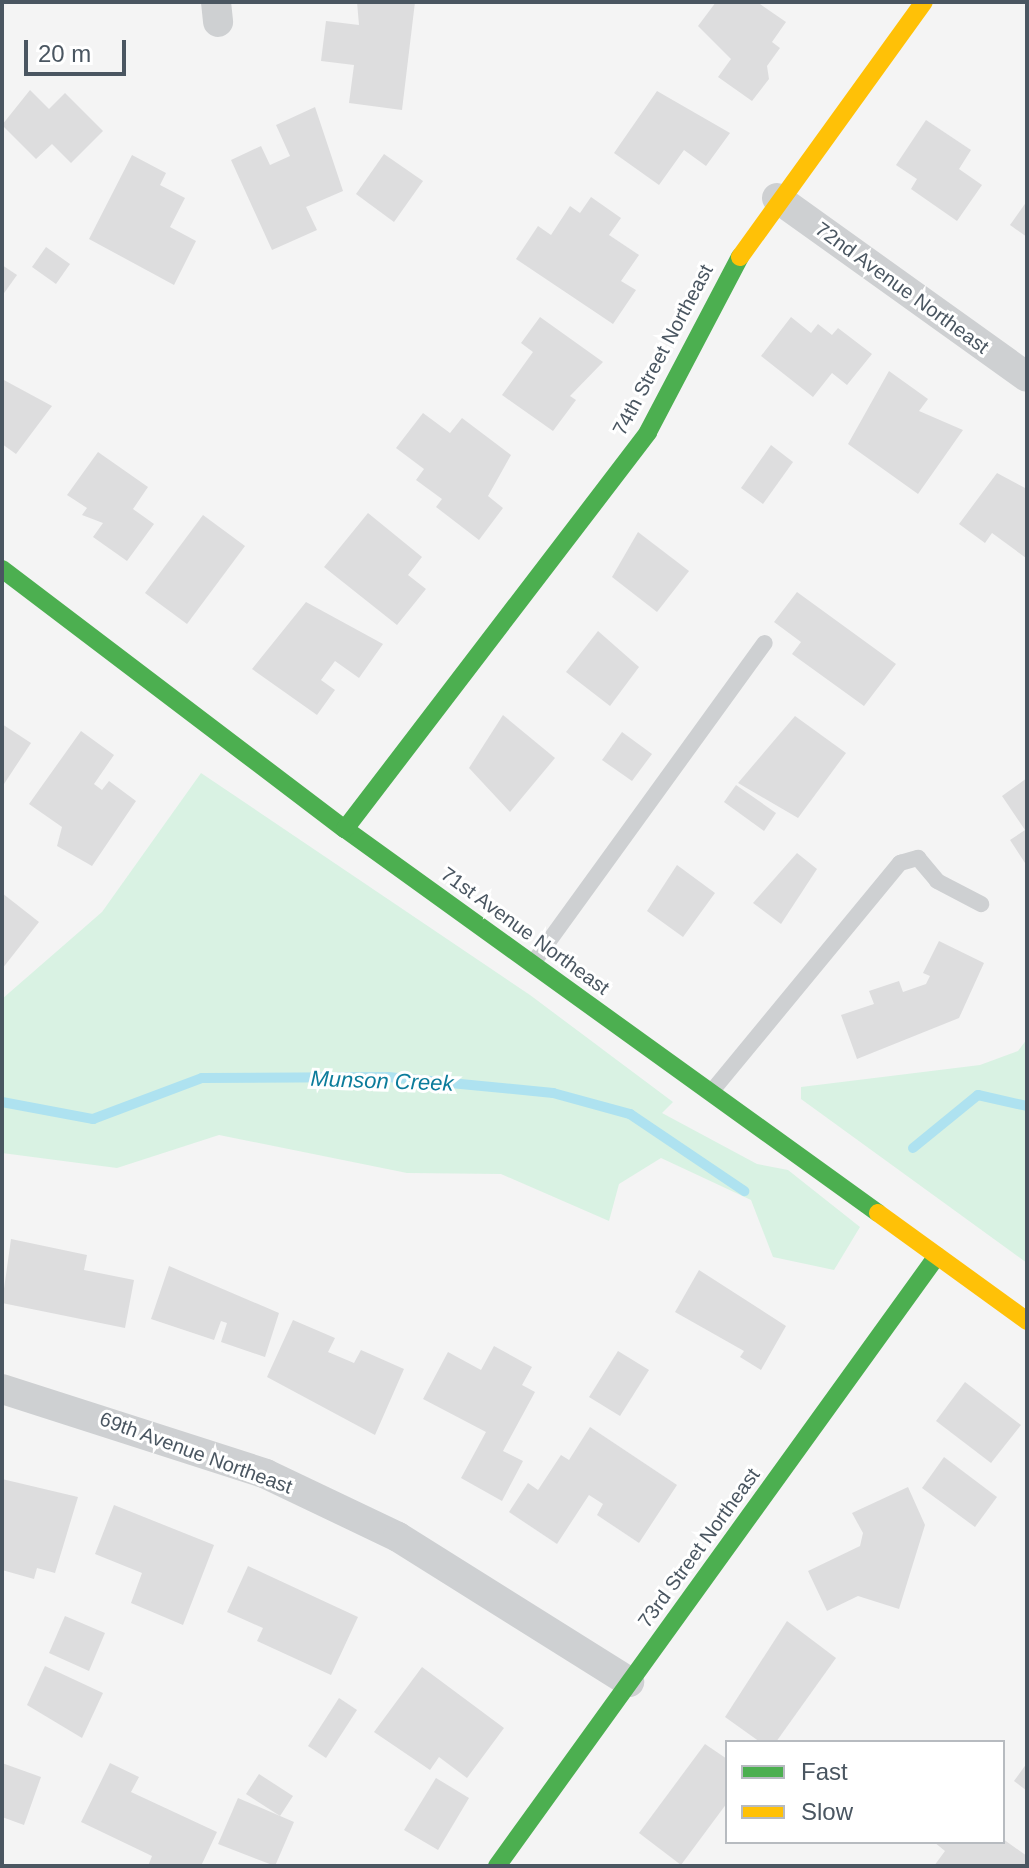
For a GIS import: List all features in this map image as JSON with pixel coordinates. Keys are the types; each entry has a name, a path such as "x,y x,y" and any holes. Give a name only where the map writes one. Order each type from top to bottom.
{"street":[{"name":"74th Street Northeast","path":"345,829 648,432 777,198 924,2"},
{"name":"72nd Avenue Northeast","path":"777,198 1027,377"},
{"name":"71st Avenue Northeast","path":"2,569 345,829 1027,1321"},
{"name":"73rd Street Northeast","path":"497,1866 937,1256"},
{"name":"69th Avenue Northeast","path":"2,1389 266,1474 398,1537 629,1682"}],"lane":[{"path":"533,964 765,643"},
{"path":"711,1093 900,863 918,858 937,881 981,904"}],"green space":[{"path":"201,773 530,995 673,1102 662,1113 757,1164 788,1170 860,1227 834,1270 773,1257 751,1200 661,1158 619,1184 609,1221 501,1174 407,1173 219,1135 117,1168 2,1153 2,999 102,912"},
{"path":"1027,1039 1027,1263 801,1099 801,1087 980,1065 1018,1051"}],"building":[{"path":"357,2 415,2 402,110 349,103 354,65 321,61 326,21 359,25"},
{"path":"716,2 757,2 786,22 772,42 780,48 767,66 769,79 752,101 718,77 731,59 698,26"},
{"path":"30,90 49,109 65,93 103,131 71,163 52,144 36,159 2,125"},
{"path":"657,91 730,133 706,166 684,150 659,185 614,153"},
{"path":"315,107 343,191 306,207 317,230 272,250 231,160 261,146 270,165 290,156 276,125"},
{"path":"926,120 971,150 959,169 982,185 957,221 911,189 917,179 896,165"},
{"path":"384,154 423,181 394,222 356,194"},
{"path":"132,155 166,173 160,185 185,198 170,227 196,241 174,285 89,239"},
{"path":"591,197 621,218 609,235 639,255 621,281 636,290 613,324 516,259 538,226 551,235 570,206 580,213"},
{"path":"1027,201 1027,237 1010,225"},
{"path":"46,247 70,264 56,284 32,267"},
{"path":"2,265 17,275 2,296"},
{"path":"540,317 603,362 570,396 576,400 553,431 502,395 533,352 521,343"},
{"path":"791,317 811,333 818,324 832,335 838,328 872,354 847,385 832,373 813,397 761,356"},
{"path":"889,371 928,399 919,411 963,430 918,494 848,444"},
{"path":"2,379 52,406 16,454 2,444"},
{"path":"423,413 450,433 462,418 511,455 488,496 503,508 479,540 436,507 442,499 416,480 424,469 396,448"},
{"path":"771,445 793,462 763,504 741,488"},
{"path":"98,452 148,487 133,509 154,524 127,561 93,537 103,523 82,515 87,508 67,495"},
{"path":"997,473 1027,489 1026,558 992,533 985,543 959,524"},
{"path":"368,513 422,557 408,575 426,589 397,625 324,567"},
{"path":"203,515 245,546 187,624 145,593"},
{"path":"638,532 689,571 657,612 612,577"},
{"path":"797,592 896,664 864,706 792,654 801,642 774,622"},
{"path":"306,602 383,644 359,678 335,661 321,680 335,690 317,715 252,669"},
{"path":"598,631 639,667 610,706 566,672"},
{"path":"503,715 555,758 510,812 469,768"},
{"path":"795,716 846,753 798,818 738,783"},
{"path":"2,724 31,743 2,787"},
{"path":"81,731 114,755 94,784 102,790 109,781 136,801 92,866 57,846 62,827 29,804"},
{"path":"622,732 652,754 632,781 602,760"},
{"path":"1027,778 1027,866 1010,840 1025,830 1002,796"},
{"path":"736,785 776,813 764,831 724,802"},
{"path":"797,853 817,869 781,924 753,903"},
{"path":"677,865 715,893 683,937 647,911"},
{"path":"2,893 39,922 2,969"},
{"path":"939,941 984,963 959,1018 857,1059 841,1015 874,1004 869,991 899,981 903,992 926,984 930,976 923,973"},
{"path":"11,1239 87,1255 84,1270 134,1280 125,1328 2,1303"},
{"path":"169,1266 279,1313 265,1357 221,1342 227,1323 221,1321 214,1340 151,1319"},
{"path":"699,1270 786,1326 761,1370 740,1357 744,1351 675,1312"},
{"path":"293,1320 335,1338 328,1352 354,1363 361,1350 404,1369 375,1435 267,1377"},
{"path":"494,1346 532,1367 522,1385 535,1392 503,1451 523,1461 502,1501 461,1478 486,1432 423,1399 448,1352 481,1370"},
{"path":"618,1351 649,1370 620,1416 589,1397"},
{"path":"965,1382 1021,1425 991,1463 936,1421"},
{"path":"590,1427 677,1485 639,1543 597,1515 603,1504 589,1495 557,1544 509,1512 528,1483 538,1490 561,1455 569,1460"},
{"path":"944,1457 997,1497 975,1527 922,1488"},
{"path":"2,1479 78,1497 55,1573 37,1568 34,1579 2,1570"},
{"path":"908,1487 925,1525 899,1609 858,1596 827,1611 808,1571 860,1546 863,1533 852,1513"},
{"path":"114,1505 214,1545 183,1625 131,1603 142,1573 95,1554"},
{"path":"248,1566 358,1617 331,1675 257,1641 263,1628 227,1612"},
{"path":"65,1616 105,1633 89,1671 49,1653"},
{"path":"787,1621 836,1658 777,1740 757,1740 725,1717"},
{"path":"45,1666 103,1693 82,1738 27,1705"},
{"path":"422,1667 504,1728 467,1778 439,1757 430,1770 374,1732"},
{"path":"339,1698 357,1710 326,1758 308,1746"},
{"path":"705,1744 725,1758 725,1806 681,1865 639,1833"},
{"path":"2,1763 41,1777 24,1825 2,1817"},
{"path":"110,1763 139,1777 131,1792 217,1832 201,1866 148,1866 152,1856 81,1822"},
{"path":"1027,1763 1027,1791 1014,1781"},
{"path":"259,1774 293,1796 280,1816 246,1794"},
{"path":"436,1778 469,1798 438,1850 404,1830"},
{"path":"238,1798 294,1822 275,1866 218,1844"},
{"path":"1005,1840 1027,1856 1027,1866 934,1866 945,1851 936,1844 1005,1844"}],"waterway":[{"name":"Munson Creek","path":"2,1102 93,1119 202,1078 388,1077 553,1093 630,1114 744,1191"},
{"name":"Munson Creek","path":"913,1148 978,1095 1027,1106"}],"traffic: fast":[{"path":"345,829 648,432 740,257"},
{"path":"2,569 345,829 878,1213"},
{"path":"497,1866 937,1256"}],"traffic: slow":[{"path":"740,257 924,2"},
{"path":"878,1213 1027,1321"}]}
